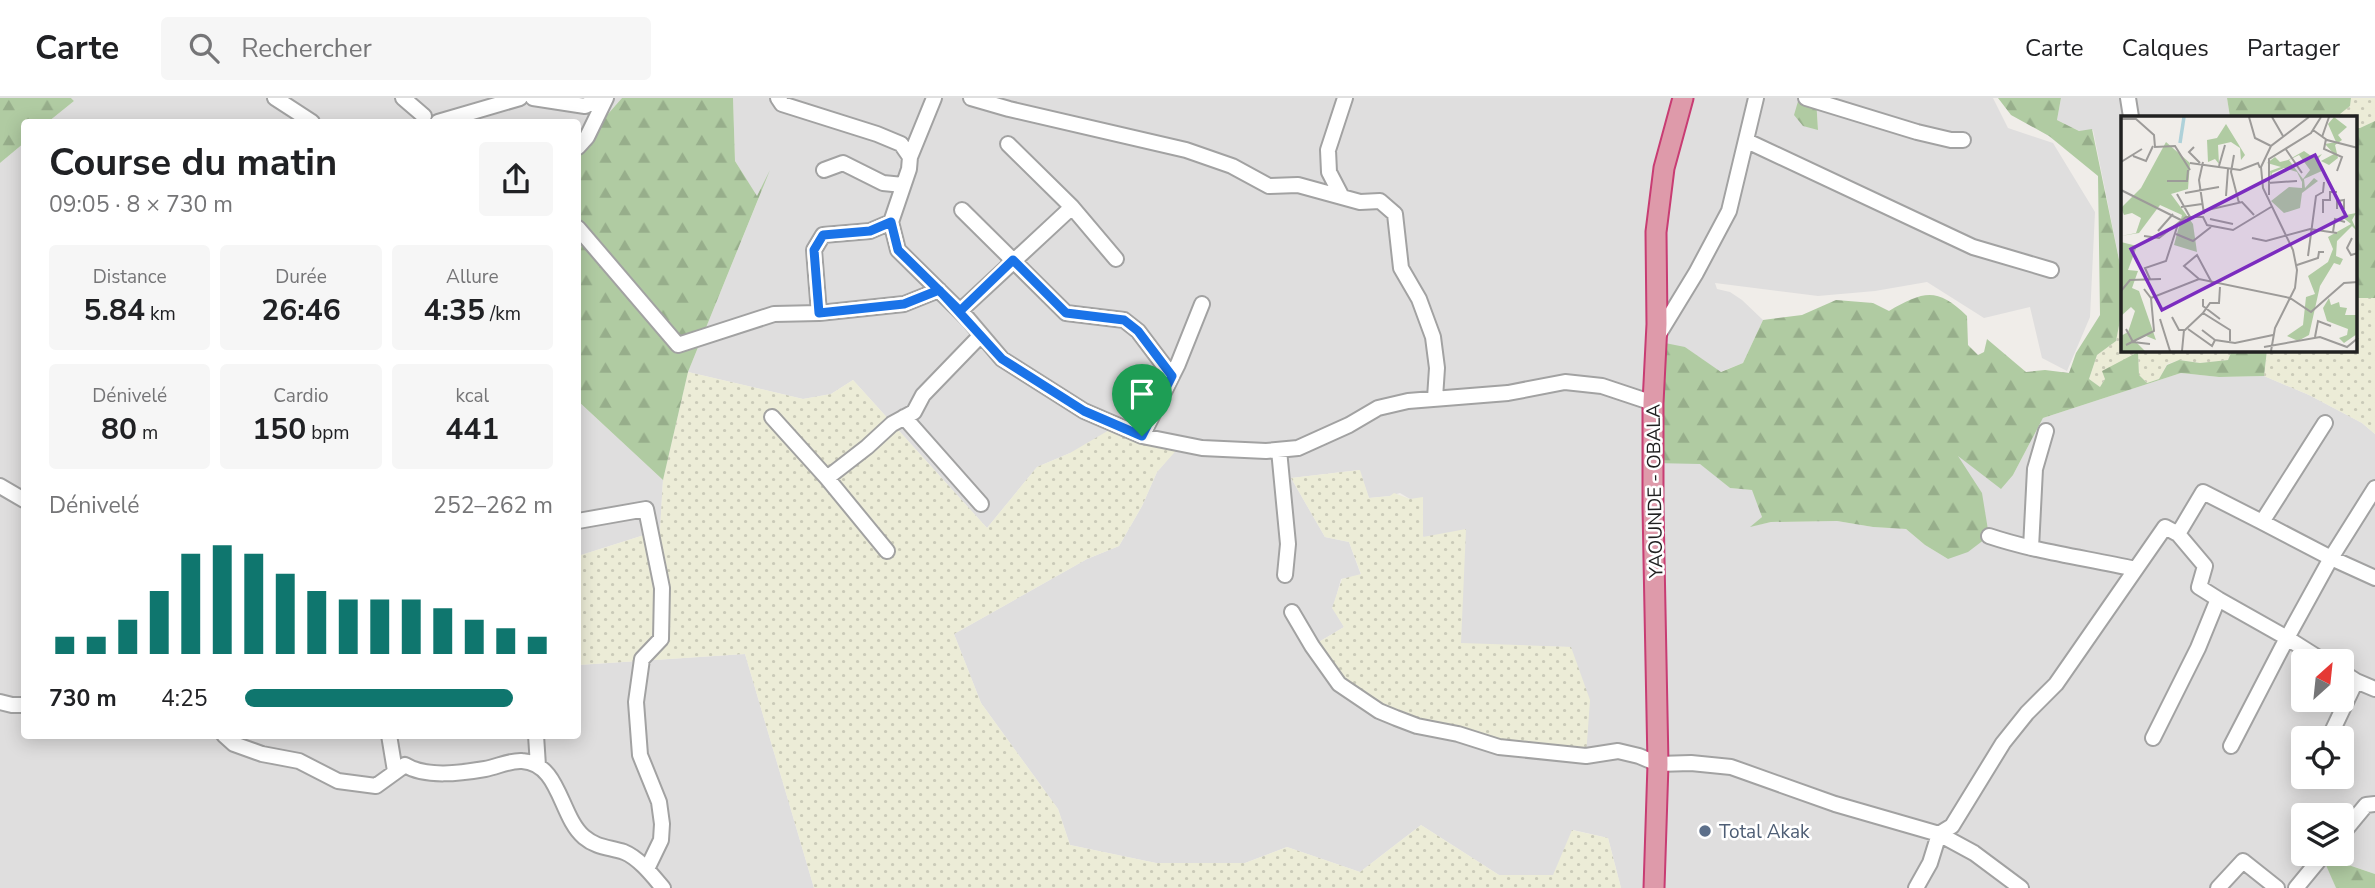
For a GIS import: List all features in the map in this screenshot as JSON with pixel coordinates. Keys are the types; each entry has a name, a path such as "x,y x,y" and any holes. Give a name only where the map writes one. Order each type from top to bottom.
{"highway":[{"name":"YAOUNDE - OBALA","path":"1654,888 1658,764 1653,403 1657,338 1656,232 1664,167 1683,98"}],"street":[{"path":"275,98 307,119"},
{"path":"403,98 425,119"},
{"path":"435,119 520,98"},
{"path":"533,98 584,102 600,98"},
{"path":"581,144 587,138 606,98"},
{"path":"778,98 782,104 901,144 910,157"},
{"path":"934,98 910,157 909,169 891,222 898,250 960,311 1002,359 1084,411 1142,436 1202,448 1298,448 1349,425 1378,408 1408,401 1508,393 1565,382 1602,386 1653,403"},
{"path":"971,98 1186,150 1232,166 1269,186 1298,185 1360,202 1380,201 1395,214 1401,268 1419,299 1433,337 1437,368 1435,398"},
{"path":"1342,197 1329,172 1328,150 1345,98"},
{"path":"1657,338 1729,211 1756,98"},
{"path":"1807,98 1917,132 1963,140"},
{"path":"2128,98 2131,116"},
{"path":"1746,141 1973,247 2051,270"},
{"path":"1008,144 1072,207 1116,258"},
{"path":"824,170 843,163 883,183 903,185"},
{"path":"960,311 1072,207"},
{"path":"962,210 1066,313 1124,320 1138,331 1172,376"},
{"path":"819,313 814,250 823,235 870,231 891,222"},
{"path":"581,232 678,345 774,314 819,313 904,304 939,290"},
{"path":"1142,436 1172,376 1202,304"},
{"path":"827,478 892,424 914,412 923,395 981,335"},
{"path":"772,417 887,551"},
{"path":"904,417 981,504"},
{"path":"2262,522 2325,423"},
{"path":"2031,548 2035,469 2046,431"},
{"path":"1279,450 1288,544 1285,575"},
{"path":"0,485 21,498"},
{"path":"2231,746 2331,558 2375,488"},
{"path":"2178,534 2203,492 2375,578"},
{"path":"581,520 646,509 662,589 661,639 642,659 636,702 640,755 659,802 662,824 661,841 647,869"},
{"path":"1916,888 1930,863 1939,834 1952,825 2003,743 2027,713 2056,684 2165,527 2178,534 2205,566 2199,587 2304,649"},
{"path":"1989,536 2031,548 2135,569"},
{"path":"2153,738 2198,648 2218,599"},
{"path":"1292,612 1311,646 1339,684 1379,711 1417,726 1458,734 1499,747 1587,756 1618,751 1658,764 1691,763 1731,767 1835,804 1939,834 1974,853 2021,888"},
{"path":"2335,726 2356,681 2375,689"},
{"path":"0,702 21,705"},
{"path":"228,739 234,744 262,754 299,761 338,781 376,786 405,765 414,771 458,772 522,761 538,766 551,780 581,835 597,847 626,853 647,869 663,888"},
{"path":"390,739 395,771"},
{"path":"536,739 538,766"},
{"path":"2354,820 2366,805 2375,804"},
{"path":"2218,888 2243,861 2277,888"},
{"path":"2296,888 2314,866"}],"shaded area":[{"path":"71,98 622,98 581,145 581,119 52,119 74,101"},
{"path":"733,98 1799,98 1818,130 1816,98 1993,98 2008,128 2053,143 2095,212 2090,317 2067,371 2042,358 2030,307 1984,318 1927,282 1875,291 1818,296 1715,283 1717,289 1730,292 1742,300 1763,320 1743,363 1720,372 1685,347 1701,464 1730,488 1753,490 1762,517 1752,526 1771,522 1837,521 1906,529 1948,559 1956,454 2013,475 2043,418 2181,373 2219,377 2264,376 2309,395 2362,423 2375,434 2375,874 2352,866 2354,866 2354,803 2291,803 2291,866 2327,866 2336,888 1621,888 1608,838 1573,830 1554,876 1499,875 1421,825 1360,872 1287,847 1245,863 1156,863 1070,845 1058,809 981,703 954,634 1087,559 1119,546 1142,506 1157,472 1180,445 1070,453 1037,467 987,528 853,380 831,394 803,399 688,372 762,190 757,197 735,161","holes":["1359,470 1369,498 1400,493 1410,499 1461,644 1571,647 1312,646 1344,627 1333,608 1341,579 1361,575 1349,542 1325,537 1291,478"]},
{"path":"2061,98 2227,98 2230,116 2121,116 2121,269 2093,130 2079,131 2057,120"},
{"path":"21,146 21,739 581,739 581,665 745,654 814,888 0,888 0,163"},
{"path":"581,404 663,480 660,530 581,555"}],"green space":[{"path":"0,98 71,98 74,101 52,119 21,119 21,146 0,163"},
{"path":"622,98 733,98 735,161 757,196 770,170 688,372 663,480 581,404 581,145"},
{"path":"1799,98 1816,98 1818,130 1803,126 1794,115"},
{"path":"1998,98 2061,98 2057,120 2079,131 2092,129 2121,269 2121,315 2116,341 2097,355 2089,379 2100,387 2105,379 2102,371 2138,352 2139,375 2147,383 2159,379 2167,365 2179,360 2200,363 2228,360 2231,352 2267,352 2264,376 2219,377 2181,373 2043,418 2013,475 2001,489 1958,456 1982,493 1989,536 1968,552 1948,559 1906,529 1837,521 1771,522 1750,527 1762,517 1752,490 1730,488 1700,464 1653,463 1655,341 1685,347 1721,372 1743,363 1763,320 1802,315 1836,300 1873,303 1889,311 1921,296 1938,296 1967,316 1968,345 1978,355 1984,352 1987,339 2026,372 2045,370 2069,373 2076,353 2100,315 2098,176 2049,136 2011,115"},
{"path":"2227,98 2351,98 2350,106 2340,114 2341,116 2230,116"},
{"path":"2351,98 2375,98 2375,121 2358,128 2358,116 2340,114 2350,106"},
{"path":"2375,121 2375,298 2358,298 2360,128"},
{"path":"2358,298 2375,298 2375,434 2362,423 2309,395 2264,376 2267,352 2358,352"},
{"path":"2121,315 2121,352 2138,352 2105,379 2100,387 2089,379 2097,355 2116,341"},
{"path":"2138,352 2231,352 2228,360 2200,363 2180,360 2167,364 2159,379 2147,383 2139,375"},
{"path":"688,372 803,399 831,394 853,380 987,528 1037,467 1070,453 1116,426 1181,445 1157,472 1142,506 1119,546 1087,559 954,634 981,703 1058,809 1070,845 1156,863 1245,863 1287,847 1360,872 1421,825 1499,875 1553,875 1572,830 1608,838 1621,888 814,888 745,654 581,665 581,555 660,530 663,480"},
{"path":"1360,470 1369,498 1390,496 1394,493 1410,499 1423,497 1423,537 1466,529 1461,643 1571,647 1590,700 1586,756 1417,726 1339,684 1312,646 1344,627 1332,608 1342,579 1361,574 1349,542 1325,537 1291,478"},
{"path":"2326,866 2351,866 2375,874 2375,888 2336,888"}],"place":[{"name":"Total Akak","path":"1705,831"}],"route":[{"path":"1142,436 1084,411 1002,359 968,319 960,311 939,290 904,304 819,313 814,250 823,235 870,231 891,222 898,250 928,279 960,311 1013,260 1066,313 1124,320 1138,331 1172,376 1142,436"}]}
